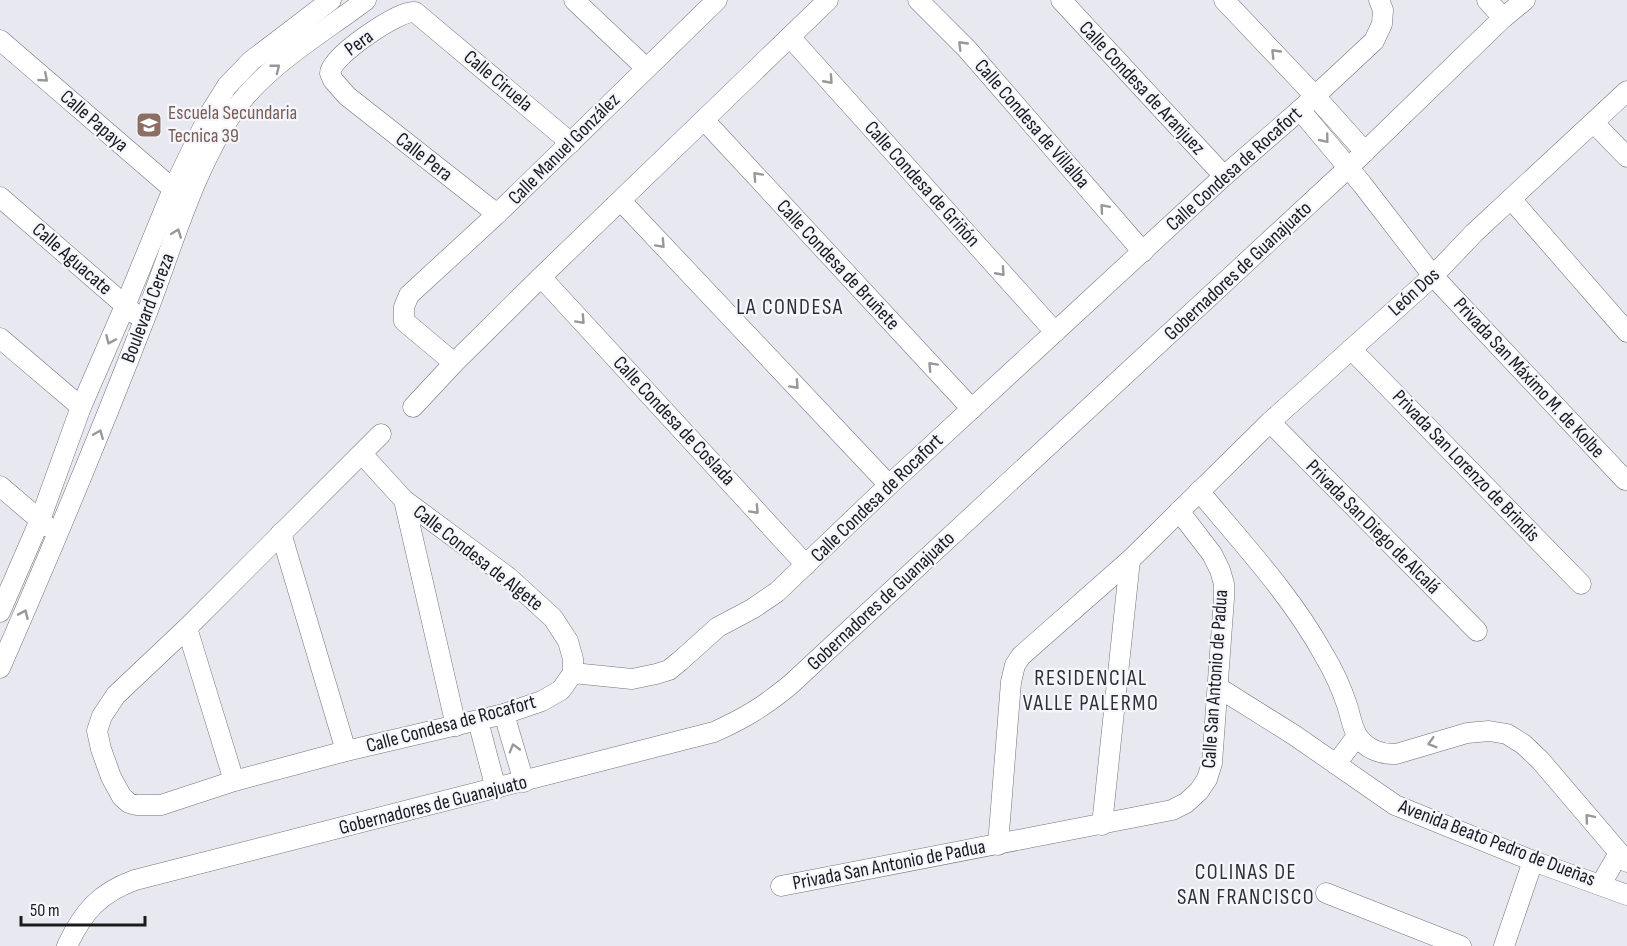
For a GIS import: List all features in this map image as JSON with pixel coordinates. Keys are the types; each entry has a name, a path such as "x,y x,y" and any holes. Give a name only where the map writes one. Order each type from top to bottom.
{"street":[{"name":"Boulevard Cereza","path":"0,612 40,520 81,407 126,306 173,189 210,113 227,86 251,61 331,0"},
{"name":"Boulevard Cereza","path":"0,668 58,537 144,322 189,200 202,168 219,136 238,105 256,84 366,0"},
{"path":"574,0 646,68"},
{"name":"Calle Manuel González","path":"454,363 404,321 404,307 409,295 497,214 717,0"},
{"path":"413,407 541,277 828,0"},
{"name":"Calle Condesa de Villalba","path":"918,0 967,49 1143,252"},
{"name":"Calle Condesa de Aranjuez","path":"1061,0 1224,176"},
{"path":"1224,0 1365,152"},
{"name":"Calle Condesa de Rocafort","path":"381,434 187,628 116,695 102,716 97,731 101,749 116,788 129,803 136,806 161,805 234,781 346,751 504,714 542,701 561,690 573,674 632,679 669,670 718,627 752,609 777,592 889,485 1374,41 1382,24 1383,10 1379,0"},
{"path":"1487,0 1503,18"},
{"name":"Gobernadores de Guanajuato","path":"67,946 74,931 99,898 115,887 135,880 714,732 744,719 763,707 1348,168 1503,18 1525,0"},
{"name":"Pera","path":"350,99 333,80 330,73 333,63 399,15 410,11 424,19"},
{"name":"Calle Ciruela","path":"424,19 571,143"},
{"name":"Calle Condesa de Griñón","path":"790,37 1055,332"},
{"name":"Calle Papaya","path":"0,40 173,189 189,200"},
{"name":"León Dos","path":"998,845 1011,681 1015,665 1021,656 1130,560 1270,422 1433,276 1474,233 1627,91"},
{"name":"Calle Pera","path":"350,99 497,214"},
{"name":"Privada San Máximo M. de Kolbe","path":"1300,110 1433,276 1625,480"},
{"name":"Calle Condesa de Bruñete","path":"705,121 972,409"},
{"path":"1594,123 1627,157"},
{"name":"Calle Aguacate","path":"0,197 144,322"},
{"path":"1511,199 1627,332"},
{"path":"621,201 889,485"},
{"name":"Calle Condesa de Coslada","path":"541,277 806,565"},
{"path":"0,338 81,407"},
{"name":"Privada San Lorenzo de Brindis","path":"1352,349 1581,584"},
{"name":"Privada San Diego de Alcalá","path":"1270,422 1477,631"},
{"name":"Calle Condesa de Algete","path":"362,454 404,500 508,578 553,618 568,641 573,659 573,674"},
{"path":"0,486 58,537"},
{"path":"1199,491 1292,605 1324,654 1339,685 1357,736 1336,764"},
{"path":"404,500 456,726"},
{"name":"Calle San Antonio de Padua","path":"998,845 1172,810 1186,803 1199,791 1207,779 1212,763 1224,584 1212,554 1179,511"},
{"path":"281,533 346,751"},
{"path":"1102,825 1130,560"},
{"path":"187,628 234,781"},
{"name":"Avenida Beato Pedro de Dueñas","path":"1218,688 1294,735 1395,805 1533,861 1627,895"},
{"path":"504,714 524,782"},
{"path":"478,720 496,789"},
{"name":"Avenida Beato Pedro de Dueñas","path":"1357,736 1372,750 1385,754 1396,754 1467,733 1489,730 1507,734 1523,744 1540,760 1623,858"},
{"name":"Privada San Antonio de Padua","path":"781,886 998,845"},
{"path":"1601,884 1623,858"},
{"path":"1504,946 1533,861"},
{"path":"1326,893 1461,946"}],"place":[{"name":"Escuela Secundaria Tecnica 39","path":"149,125"}],"district":[{"name":"LA CONDESA","path":"790,307"},
{"name":"RESIDENCIAL VALLE PALERMO","path":"1091,690"},
{"name":"COLINAS DE SAN FRANCISCO","path":"1246,884"}]}
